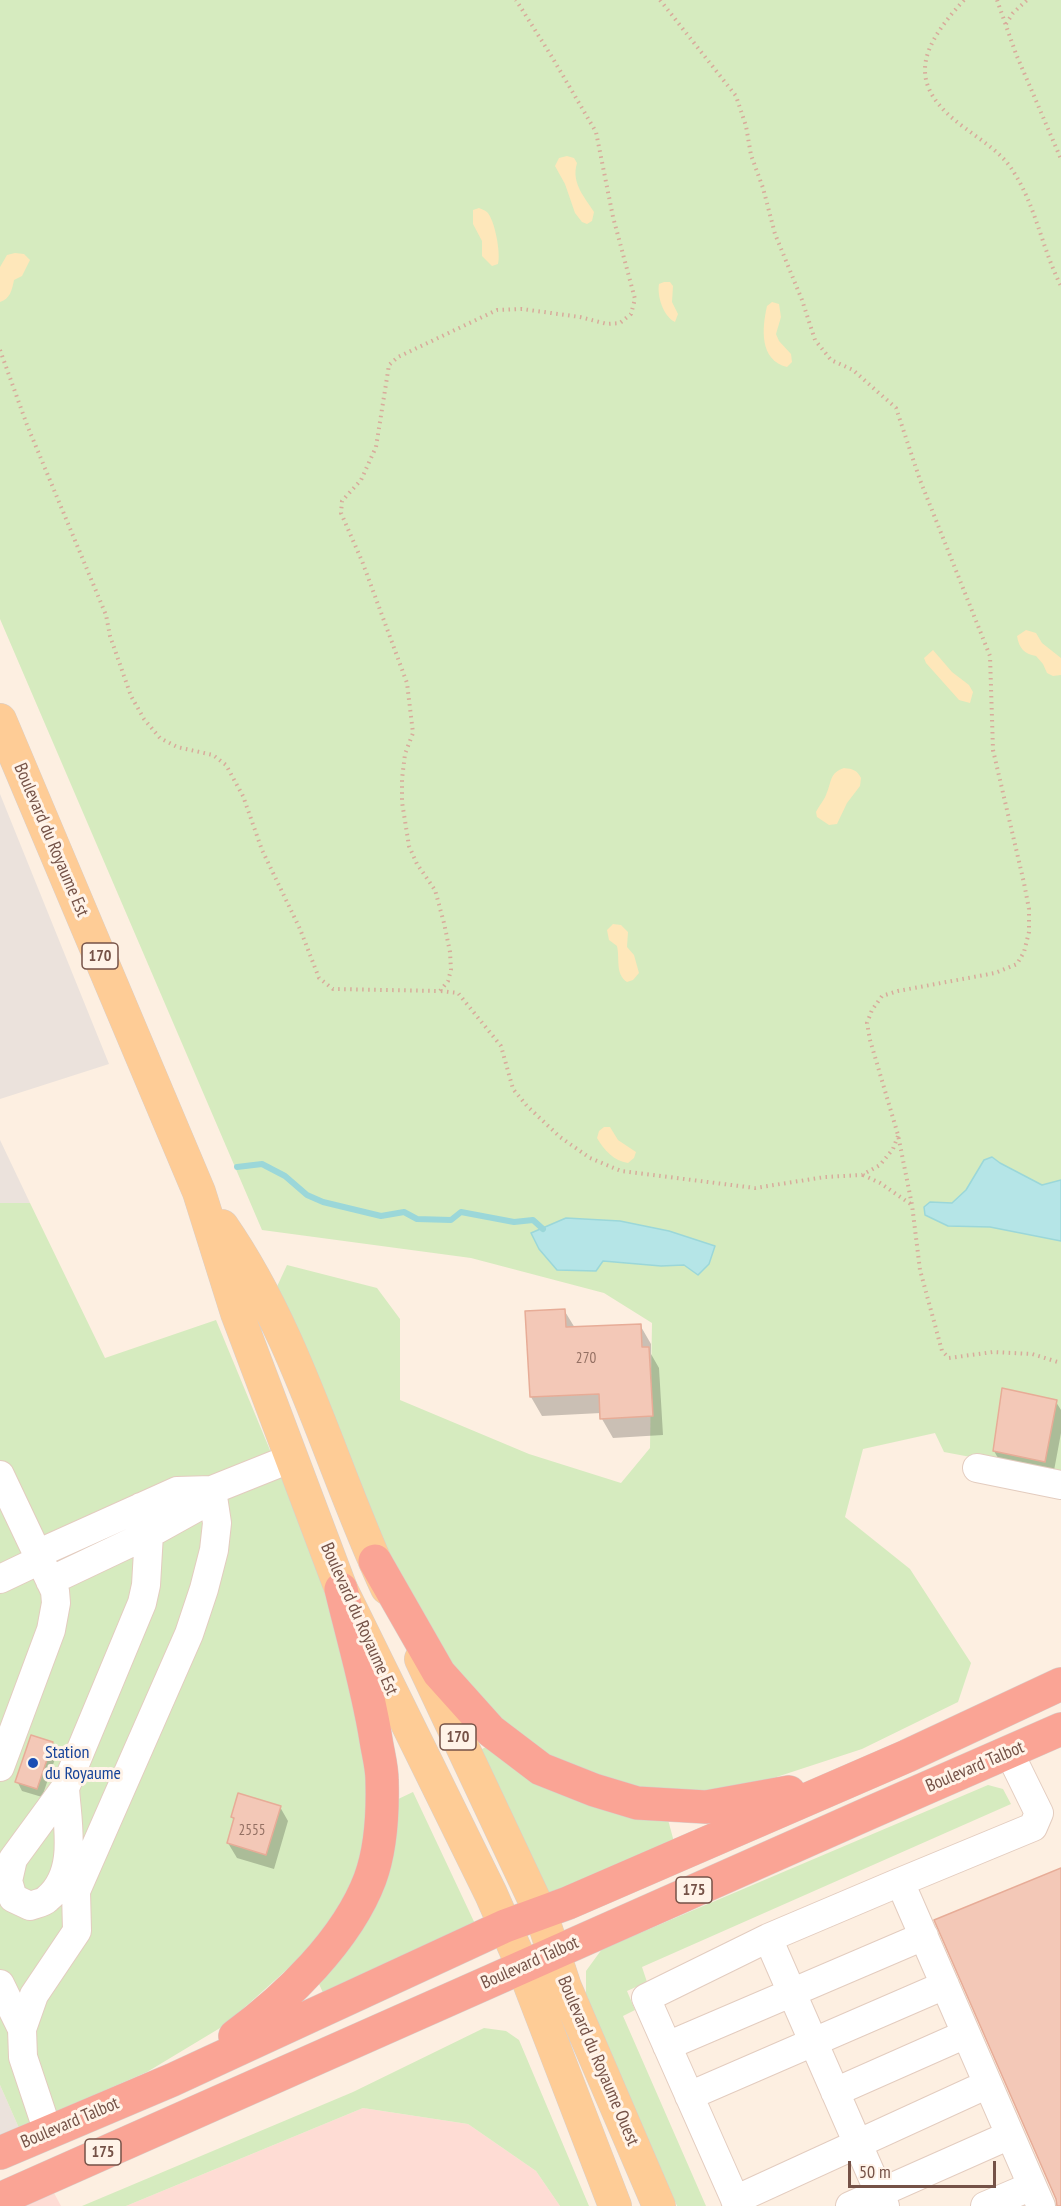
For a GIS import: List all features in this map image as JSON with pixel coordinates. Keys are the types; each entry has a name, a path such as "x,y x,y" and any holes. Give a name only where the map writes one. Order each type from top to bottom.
{"highway":[{"path":"375,1561 439,1673 491,1731 540,1769 594,1790 637,1803 706,1807 786,1793 883,1765"},
{"path":"172,2080 266,2013 281,1998 318,1960 354,1913 370,1878 381,1833 382,1779 371,1712 341,1589"},
{"name":"Boulevard Talbot","path":"0,2153 172,2080 505,1926 541,1914 907,1756 1061,1684"},
{"name":"Boulevard Talbot","path":"0,2199 1061,1729"}],"main road":[{"name":"Boulevard du Royaume Est","path":"0,720 199,1192 237,1313 341,1589 523,1967"},
{"name":"Boulevard du Royaume Est","path":"199,1192 237,1247 280,1326 375,1561 541,1914"},
{"name":"Boulevard du Royaume Ouest","path":"541,1914 565,1987 659,2206"},
{"name":"Boulevard du Royaume Ouest","path":"523,1967 615,2206"}],"lane":[{"path":"0,1579 43,1565 145,1520 194,1509 212,1490 292,1458"},
{"path":"977,1468 1061,1485"},
{"path":"0,1475 55,1591 56,1603 51,1630 0,1767"},
{"path":"48,2132 23,2057 22,2029 34,1995 77,1931 76,1891 189,1634 214,1550 217,1523 212,1490"},
{"path":"0,1884 13,1859 64,1788 142,1603 146,1585 145,1520"},
{"path":"988,2084 737,2203 646,1998 768,1938 1032,1827 1039,1813 1009,1752"},
{"path":"13,1859 8,1881 13,1898 30,1906 46,1900 59,1886 69,1850 64,1788"},
{"path":"900,1882 1037,2196 985,2206"},
{"path":"667,2046 924,1936"},
{"path":"768,1938 882,2199"},
{"path":"0,1984 22,2029"},
{"path":"689,2096 945,1985"},
{"path":"835,2092 966,2034"},
{"path":"850,2206 882,2199 1010,2135"}],"path":[{"path":"440,991 448,981 451,970 450,952 435,890 417,864 409,846 402,802 405,754 413,733 407,683 363,561 341,513 342,501 361,480 376,447 389,365 399,357 497,310 522,309 580,317 607,324 620,323 631,314 635,299 613,218 596,132 516,0"},
{"path":"660,0 736,96 775,234 802,300 815,340 831,360 853,370 896,408 920,480 990,656 993,750 1029,909 1029,932 1024,952 1017,964 995,973 882,996 872,1010 867,1023 898,1135 912,1205 920,1270 942,1351 949,1358 993,1352 1032,1354 1061,1363"},
{"path":"964,0 926,50 925,83 932,97 942,109 985,142 1012,170 1029,200 1042,242 1061,286"},
{"path":"997,0 1016,54 1061,159"},
{"path":"1006,25 1012,13 1027,0"},
{"path":"0,350 27,425 106,615 110,636 131,696 144,719 160,738 177,747 213,755 226,765 243,796 262,850 300,929 319,978 333,989 458,993 501,1046 513,1089 527,1106 560,1137 590,1158 621,1171 755,1188 862,1175 880,1165 893,1149 898,1135"},
{"path":"862,1175 880,1183 912,1205"}],"shaded area":[{"path":"0,794 109,1064 0,1099"},
{"path":"0,1140 30,1203 0,1203"},
{"path":"0,2085 19,2128 0,2137"},
{"path":"363,2108 468,2124 536,2171 560,2206 126,2206"},
{"path":"46,2178 61,2206 0,2206"}],"green space":[{"path":"0,0 1061,0 1061,1474 944,1452 935,1433 863,1449 845,1517 910,1569 971,1663 958,1702 862,1749 746,1787 677,1794 622,1790 522,1743 459,1677 408,1595 274,1293 287,1265 377,1288 400,1319 400,1400 529,1454 621,1483 650,1448 652,1323 604,1293 471,1258 262,1230 0,619","holes":["566,1218 709,1264 661,1266 602,1261 543,1229"]},
{"path":"0,1203 30,1203 105,1358 216,1320 311,1549 344,1656 368,1768 371,1837 345,1902 302,1956 225,2025 147,2072 19,2128 0,2085"},
{"path":"490,1745 667,1816 674,1842 536,1902 472,1754"},
{"path":"988,1785 1003,1789 1011,1804 642,1967 647,1982 627,1991 635,2010 623,2016 706,2206 677,2206 586,1995 586,1971 602,1949"},
{"path":"413,1792 477,1928 324,1995 315,1975 394,1801"},
{"path":"484,2028 506,2031 519,2040 589,2206 560,2206 536,2171 468,2124 363,2108 126,2206 82,2206 353,2092"}],"sand":[{"path":"567,156 574,158 577,163 577,183 594,212 592,221 587,224 582,222 575,213 565,184 555,166 559,158"},
{"path":"479,208 490,216 497,237 498,264 492,266 482,256 482,241 473,224 473,210"},
{"path":"24,254 30,260 22,276 14,280 8,296 0,302 0,267 7,255"},
{"path":"670,282 673,286 672,302 678,314 675,322 664,311 660,300 659,284"},
{"path":"772,302 779,304 781,317 776,334 791,354 792,362 787,367 771,358 765,342 765,315 767,306"},
{"path":"1026,630 1036,633 1042,643 1061,658 1061,675 1053,676 1047,673 1036,656 1023,650 1017,636"},
{"path":"933,650 952,672 969,685 973,692 970,703 959,700 926,663 924,658"},
{"path":"844,768 858,773 861,778 860,786 847,803 837,824 829,825 817,817 816,812 825,797 833,775"},
{"path":"613,924 621,925 628,932 627,947 634,955 639,973 633,980 627,982 619,971 617,946 609,940 607,930"},
{"path":"604,1127 610,1127 618,1140 636,1152 634,1158 628,1163 606,1151 597,1138 599,1131"}],"water":[{"path":"992,1157 1042,1185 1061,1180 1061,1241 990,1227 948,1226 925,1215 924,1207 930,1202 952,1203 966,1190 984,1160"},
{"path":"566,1218 620,1221 669,1231 715,1246 709,1264 698,1275 684,1265 661,1266 603,1261 596,1271 557,1270 539,1249 531,1233"}],"building":[{"path":"565,1309 566,1327 641,1324 642,1347 649,1347 653,1416 600,1419 599,1394 530,1397 525,1311"},
{"path":"1002,1388 1057,1400 1045,1462 993,1451"},
{"path":"31,1735 53,1742 37,1789 15,1782"},
{"path":"238,1793 281,1806 266,1855 227,1843"},
{"path":"1061,1868 1061,2206 1057,2206 1056,2199 934,1920"}],"waterway":[{"path":"237,1167 262,1164 285,1176 307,1195 323,1202 381,1216 404,1212 417,1219 451,1220 461,1212 514,1222 533,1220 543,1229"}],"place":[{"name":"Station du Royaume","path":"33,1763"}]}
